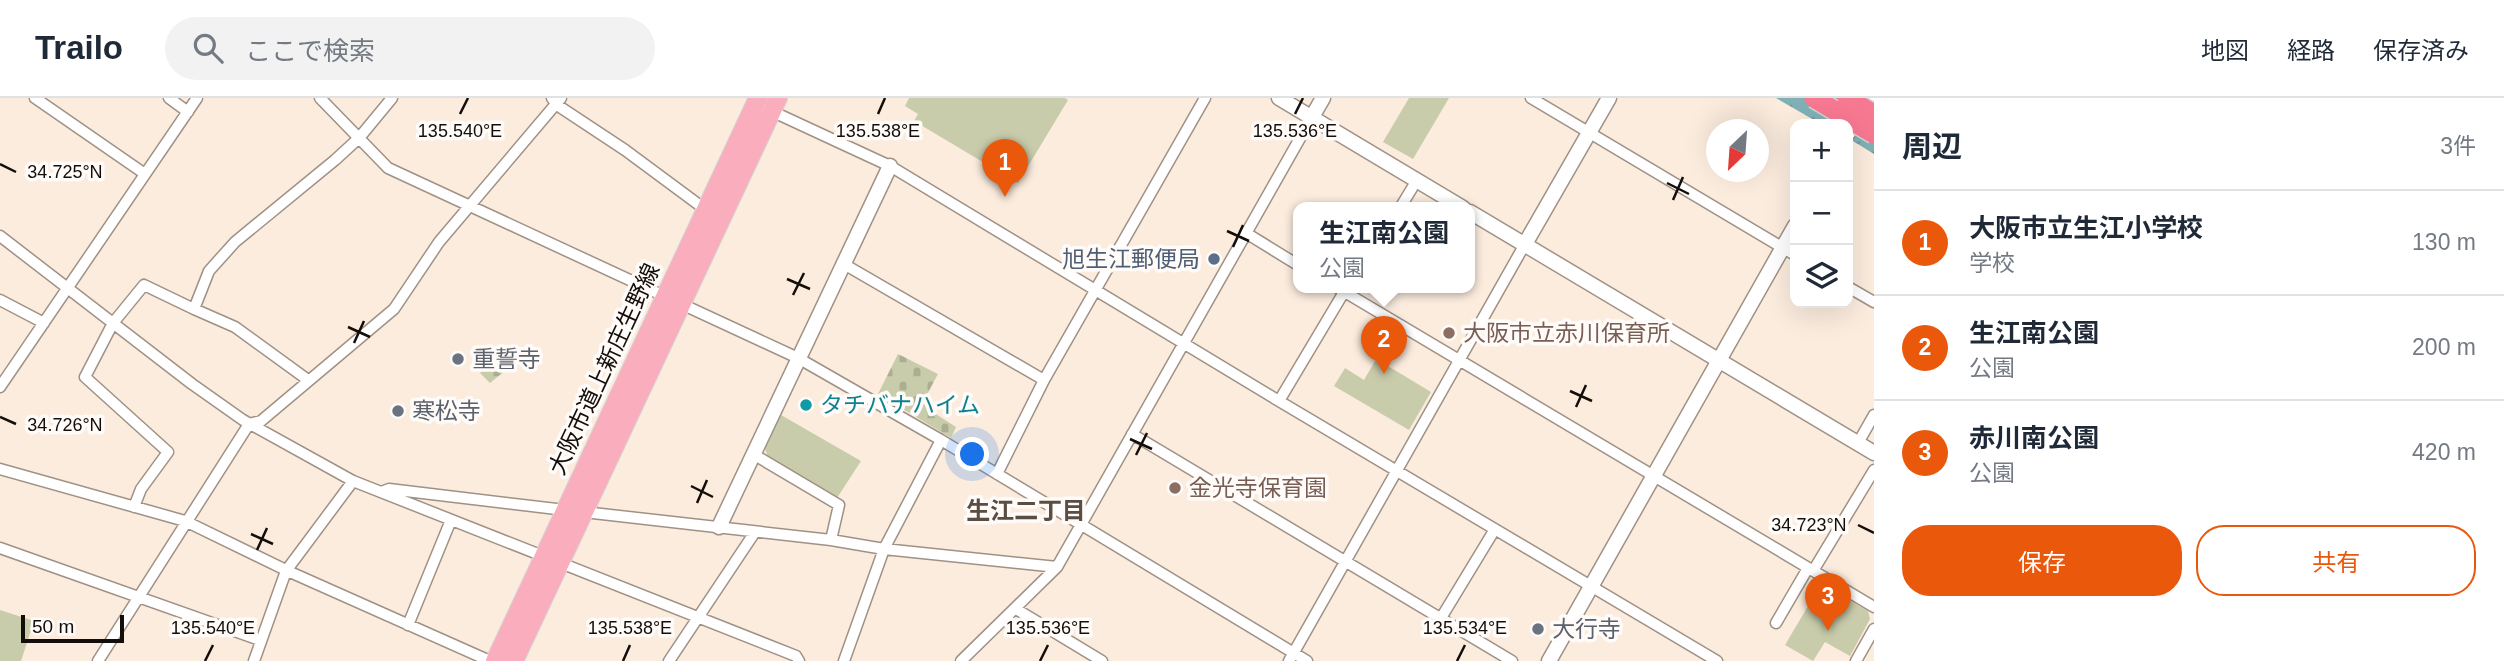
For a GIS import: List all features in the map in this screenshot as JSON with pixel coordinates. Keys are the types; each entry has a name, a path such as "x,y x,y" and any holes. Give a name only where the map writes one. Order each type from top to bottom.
{"highway":[{"path":"1814,98 1874,134"},
{"path":"1847,98 1874,114"}],"main road":[{"name":"大阪市道上新庄生野線","path":"514,661 552,559 565,510 674,299 706,210 763,102"},
{"name":"大阪市道上新庄生野線","path":"492,661 552,559 584,512 674,299 763,102"}],"street":[{"path":"34,98 145,174"},
{"path":"169,98 188,112"},
{"path":"0,387 197,98"},
{"path":"320,98 388,168 798,358 941,440 1291,657 1307,661"},
{"path":"194,309 209,271 235,242 359,138 392,98"},
{"path":"997,474 1044,380 1205,98"},
{"path":"1279,98 1453,202"},
{"path":"961,661 1057,567 1323,98"},
{"path":"1531,98 1789,252 1719,360 1549,661"},
{"path":"1291,657 1609,98"},
{"path":"1853,124 1868,98"},
{"path":"98,661 249,424 261,421 394,309 439,242 557,100 706,210"},
{"path":"763,102 890,166 1717,661"},
{"path":"719,527 890,166"},
{"path":"1404,202 1417,180"},
{"path":"1475,215 1874,453"},
{"path":"1246,233 1293,262"},
{"path":"0,236 192,384 249,424 352,481 796,656 800,661"},
{"path":"842,263 1044,380"},
{"path":"134,507 141,489 168,452 85,377 113,323 144,285 235,327 308,380"},
{"path":"1853,290 1874,302"},
{"path":"1279,401 1344,293"},
{"path":"1348,293 1874,607"},
{"path":"0,300 44,323"},
{"path":"1858,443 1874,415"},
{"path":"1132,435 1512,661"},
{"path":"844,661 884,549 941,440"},
{"path":"753,454 839,505 831,540"},
{"path":"0,469 185,521 286,571 492,661"},
{"path":"1776,623 1874,470"},
{"path":"254,661 286,571 352,481"},
{"path":"381,492 389,489 565,510"},
{"path":"584,512 831,540 884,549 1057,567"},
{"path":"408,625 451,520"},
{"path":"1441,618 1495,529"},
{"path":"669,661 755,532"},
{"path":"0,548 260,640"},
{"path":"1016,609 1101,661"},
{"path":"1856,661 1874,629"}],"green space":[{"path":"909,98 1068,100 1018,183 914,121 918,114 905,106"},
{"path":"1409,98 1449,98 1413,159 1383,142"},
{"path":"1393,330 1405,337 1388,366 1431,392 1409,430 1334,386 1345,368 1364,380"},
{"path":"499,353 512,365 490,383 480,373"},
{"path":"898,354 938,374 924,400 928,409 956,427 951,438 878,394"},
{"path":"781,415 861,461 837,498 768,457 765,449"},
{"path":"1821,584 1868,611 1870,619 1850,656 1825,642 1813,661 1785,645"},
{"path":"0,610 34,621 21,661 0,661"}],"water":[{"path":"1776,98 1871,98 1874,100 1874,154 1853,141 1853,119 1812,119"}],"place":[{"name":"大阪市立生江小学校","path":"1005,197"},
{"name":"旭生江郵便局","path":"1214,259"},
{"name":"大阪市立赤川保育所","path":"1449,333"},
{"name":"重誓寺","path":"458,359"},
{"name":"生江南公園","path":"1384,374"},
{"name":"タチバナハイム","path":"806,405"},
{"name":"寒松寺","path":"398,411"},
{"name":"金光寺保育園","path":"1175,488"},
{"name":"大行寺","path":"1538,629"},
{"name":"赤川南公園","path":"1828,631"}],"district":[{"name":"生江二丁目","path":"1026,511"}]}
